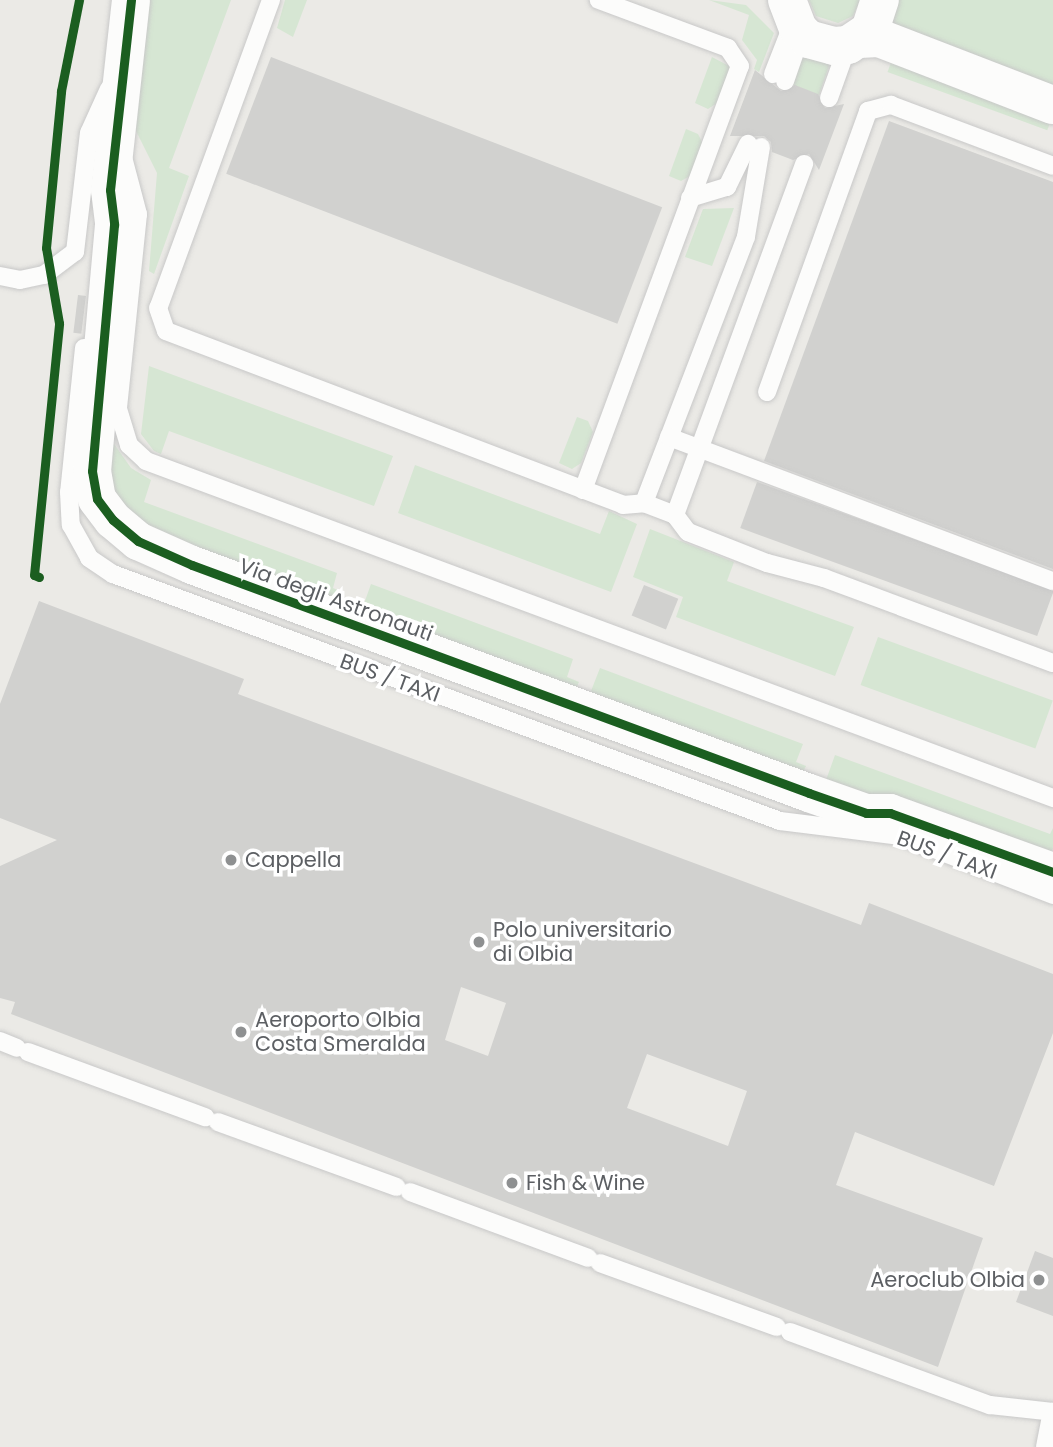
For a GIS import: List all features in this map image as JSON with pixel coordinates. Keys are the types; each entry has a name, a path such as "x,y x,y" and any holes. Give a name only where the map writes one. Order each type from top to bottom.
{"street":[{"name":"Via degli Astronauti","path":"131,0 122,60 110,190 114,225 92,485 104,510 138,541 192,565 809,793 866,813 890,813 1053,872"},
{"path":"853,42 877,18 880,0"},
{"path":"788,14 821,44 879,38 1053,105"}],"lane":[{"path":"271,0 158,308 160,323 173,336 623,505 644,503 675,515 688,532 766,563 824,578 1053,663"},
{"path":"583,490 739,73 738,58 728,48 599,0"},
{"path":"779,78 788,14"},
{"path":"829,98 853,42"},
{"path":"0,276 20,280 44,275 75,252 89,133 122,60"},
{"path":"767,392 868,111 891,105 1053,166"},
{"path":"116,127 138,214 118,409 130,445 146,461 1053,798"},
{"path":"644,503 746,237 754,146 727,187 717,194 690,198"},
{"path":"675,515 804,164"},
{"name":"BUS / TAXI","path":"110,190 97,225 69,492 71,525 77,541 100,567 780,821 901,836 1053,895"},
{"path":"669,436 1053,581"},
{"path":"15,1047 990,1405 1053,1412 1045,1447"}],"green space":[{"path":"149,0 231,0 169,168 189,176 154,274 149,271 157,173 134,127"},
{"path":"285,0 307,0 293,37 277,28"},
{"path":"709,0 746,5 774,33 759,72 754,69 757,60 742,40 749,15"},
{"path":"809,0 860,0 853,16 838,23 816,16"},
{"path":"897,0 1053,0 1053,92 892,28"},
{"path":"801,54 826,57 829,66 819,95 791,84"},
{"path":"712,57 729,66 729,72 717,103 708,109 695,103"},
{"path":"893,57 1053,115 1047,130 888,72"},
{"path":"686,129 698,134 703,144 690,176 681,181 669,176"},
{"path":"734,208 712,266 685,257 703,209"},
{"path":"149,366 393,456 374,506 169,431 161,454 154,451 141,434"},
{"path":"577,417 588,421 593,432 581,463 572,469 559,463"},
{"path":"104,440 112,441 131,468 151,480 144,502 337,573 333,588 342,592 338,603 134,527 116,510"},
{"path":"415,465 600,534 609,511 637,524 611,592 398,513"},
{"path":"650,529 734,562 727,581 854,627 835,676 676,617 683,597 633,577"},
{"path":"371,584 573,659 567,677 579,682 575,691 361,612"},
{"path":"878,637 1053,701 1035,749 861,685"},
{"path":"600,668 803,744 796,762 806,766 802,774 589,696"},
{"path":"835,755 1050,834 1053,828 1053,849 1041,860 825,783"}],"building":[{"path":"271,57 662,207 617,324 226,174"},
{"path":"755,70 781,91 795,85 818,94 825,108 844,104 819,170 809,154 793,160 772,152 771,142 764,136 730,136"},
{"path":"889,121 1053,182 1053,569 764,461"},
{"path":"78,295 86,296 81,334 73,333"},
{"path":"757,482 1053,590 1037,636 740,528"},
{"path":"644,585 678,599 666,629 632,616"},
{"name":"Aeroporto Olbia Costa Smeralda","path":"39,601 244,679 238,694 861,925 869,903 1053,974 1053,1033 994,1186 855,1132 836,1185 983,1238 938,1367 11,1014 15,1002 0,998 0,866 57,840 0,818 0,704","holes":["461,987 506,1003 488,1056 445,1040","647,1054 747,1091 728,1146 627,1108"]},
{"name":"Aeroclub Olbia","path":"1035,1251 1053,1258 1053,1316 1016,1302"}],"cycle path":[{"path":"39,577 34,575 59,323 46,248 61,91 79,0"},
{"path":"131,0 110,190 114,225 92,471 97,499 113,520 138,541 192,565 809,793 866,813 890,813 1053,872"}],"place":[{"name":"Cappella","path":"231,860"},
{"name":"Polo universitario di Olbia","path":"479,942"},
{"name":"Aeroporto Olbia Costa Smeralda","path":"241,1032"},
{"name":"Fish & Wine","path":"512,1183"},
{"name":"Aeroclub Olbia","path":"1039,1280"}]}
